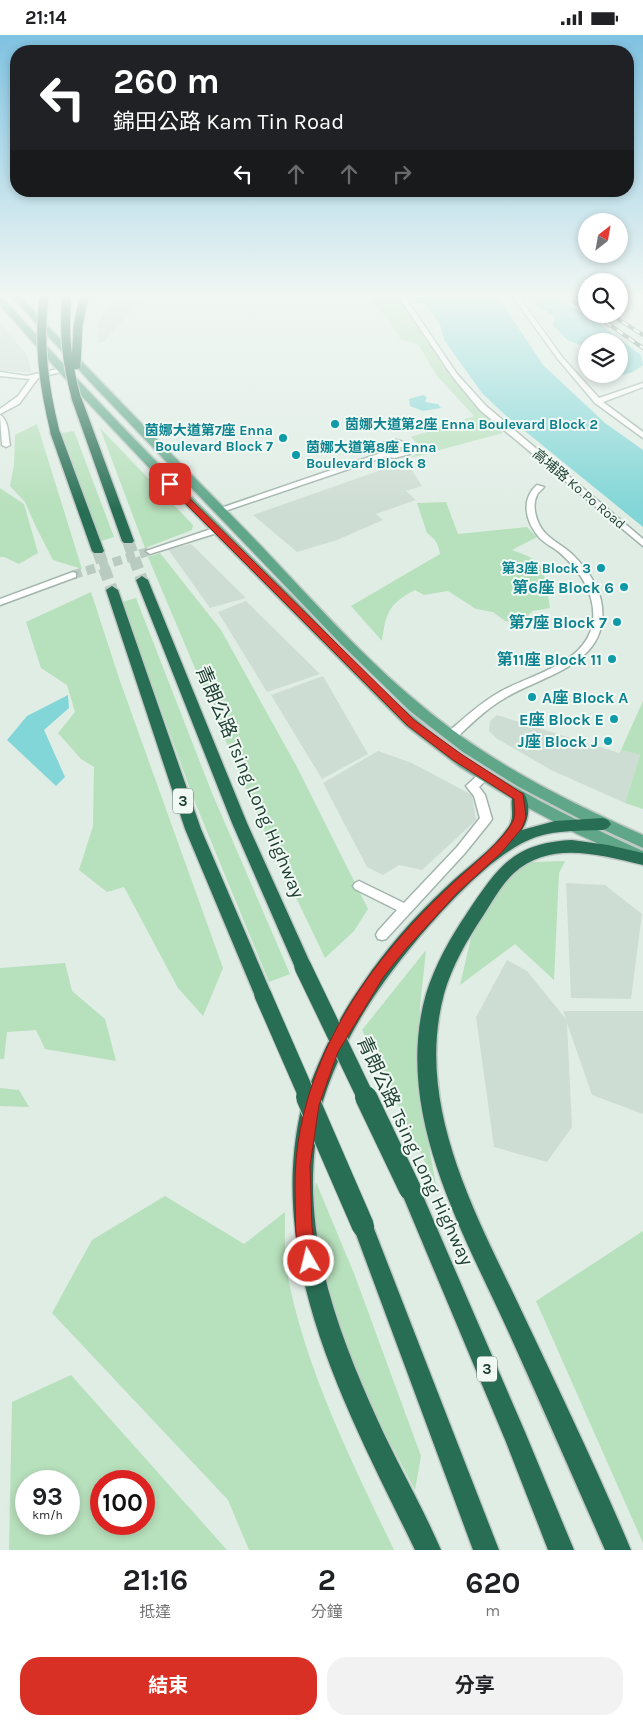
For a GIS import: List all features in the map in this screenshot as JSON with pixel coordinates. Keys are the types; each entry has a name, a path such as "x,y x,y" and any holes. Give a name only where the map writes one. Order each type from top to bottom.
{"highway":[{"path":"42,368 55,432 98,551"},
{"path":"70,368 76,397 86,427 128,541"},
{"path":"76,397 77,368"},
{"name":"青朗公路 Tsing Long Highway","path":"142,579 225,789 265,884 410,1189 517,1440 561,1550"},
{"name":"3","path":"112,590 193,829 362,1226 486,1550"},
{"path":"428,1550 359,1405 328,1329 309,1261 304,1219 303,1166 312,1105 332,1050 350,1017 379,972 400,947 453,890 497,850 518,825 521,817 519,797"},
{"path":"497,850 532,832 571,825 603,824"},
{"path":"618,1550 461,1200 437,1130 428,1080 426,1053 428,1027 433,1002 448,957 459,938 508,869 530,854 554,847 590,848 643,858"}],"main road":[{"path":"60,368 159,472 386,701 430,738 519,797 571,825 643,858"},
{"path":"81,368 370,667 417,709 451,736 542,793 643,842"},
{"path":"217,530 214,518 219,510"}],"street":[{"name":"高埔路 Ko Po Road","path":"449,368 483,408 643,543"},
{"path":"569,368 598,401 643,436"},
{"path":"0,374 36,377 62,370"},
{"path":"0,412 16,403 36,377"},
{"path":"598,401 643,385"},
{"path":"0,417 6,429 4,437 6,445"},
{"path":"219,510 385,453"},
{"path":"451,736 502,695 576,657 589,646 596,634 598,621 597,601 589,581 563,551 542,535 532,517 529,500 534,491 540,487"},
{"path":"150,551 217,530"},
{"path":"0,602 73,575"},
{"path":"382,935 404,908 461,850 486,819 479,795 472,786 485,775"},
{"path":"360,885 404,908"}],"shaded area":[{"path":"0,368 30,368 31,372 0,371"},
{"path":"401,463 408,464 422,486 406,491 416,500 376,514 383,520 337,540 297,552 253,515"},
{"path":"191,544 246,598 210,608 168,549"},
{"path":"246,601 320,674 267,692 218,612"},
{"path":"323,676 368,754 322,779 271,695"},
{"path":"497,715 619,753 621,750 640,755 625,803 551,770 496,738 489,731 490,721"},
{"path":"378,751 412,763 472,795 476,820 422,870 399,865 383,875 367,867 323,783"},
{"path":"566,883 605,885 642,914 631,999 571,998"},
{"path":"507,960 527,971 566,1019 563,1011 643,1011 643,1114 592,1095 567,1023 572,1127 547,1162 494,1147 476,1017"}],"green space":[{"path":"432,368 445,368 503,433 410,458 419,449 418,444 411,437 474,416 437,376"},
{"path":"37,424 82,569 53,560 25,502 10,486 14,465 15,435"},
{"path":"100,428 193,525 192,530 145,548"},
{"path":"74,431 114,537 101,541 62,433"},
{"path":"0,488 24,504 38,553 19,564 0,557"},
{"path":"446,502 458,534 527,527 537,537 512,550 531,558 540,566 543,571 550,608 533,611 519,623 505,621 493,612 476,609 448,591 424,595 415,590 399,600 390,610 385,623 382,641 351,606 440,554 436,542 427,533 417,503"},
{"path":"160,553 221,630 297,767 368,909 354,931 325,958 259,820 148,557"},
{"path":"91,592 120,681 223,968 203,1016 178,988 124,887 107,892 79,870 93,826 94,767 81,759 58,733 75,712 67,685 41,668 26,622"},
{"path":"136,598 212,793 290,974 269,982 194,800 122,602"},
{"path":"643,701 643,809 625,803 640,755 621,750"},
{"path":"565,861 559,873 554,980 515,944 460,985 481,895 504,863"},
{"path":"426,950 420,1007 417,1080 436,1185 362,1030"},
{"path":"65,963 72,991 105,1019 116,1061 45,1049 36,1030 7,1032 4,1059 0,1059 0,968"},
{"path":"0,1088 19,1090 29,1107 0,1106"},
{"path":"316,1182 355,1276 421,1456 415,1490 359,1384 337,1332 311,1220"},
{"path":"165,1196 244,1244 285,1212 287,1273 306,1345 346,1449 394,1550 249,1550 228,1500 52,1313 92,1240"},
{"path":"643,1231 643,1543 536,1301"},
{"path":"71,1375 227,1550 9,1550 12,1402"}],"water":[{"path":"464,368 546,368 605,423 643,450 643,527 504,414 482,393"},
{"path":"628,368 639,368 628,373"},
{"path":"423,395 427,397 425,402 438,404 441,408 423,411 410,406 409,399"},
{"path":"68,695 69,708 44,730 65,777 56,786 7,740 27,716"}],"tunnel":[{"path":"128,541 142,580"},
{"path":"98,551 112,590"},
{"path":"73,575 150,551"}],"place":[{"name":"茵娜大道第2座 Enna Boulevard Block 2","path":"335,424"},
{"name":"茵娜大道第7座 Enna Boulevard Block 7","path":"283,438"},
{"name":"茵娜大道第8座 Enna Boulevard Block 8","path":"296,455"},
{"name":"第3座 Block 3","path":"601,568"},
{"name":"第6座 Block 6","path":"624,587"},
{"name":"第7座 Block 7","path":"617,622"},
{"name":"第11座 Block 11","path":"612,659"},
{"name":"A座 Block A","path":"532,697"},
{"name":"E座 Block E","path":"614,719"},
{"name":"J座 Block J","path":"608,741"}],"route":[{"path":"170,484 386,701 430,738 519,797 521,817 518,825 497,850 453,890 424,920 379,972 350,1017 332,1050 312,1105 306,1136 302,1196 309,1261"}]}
